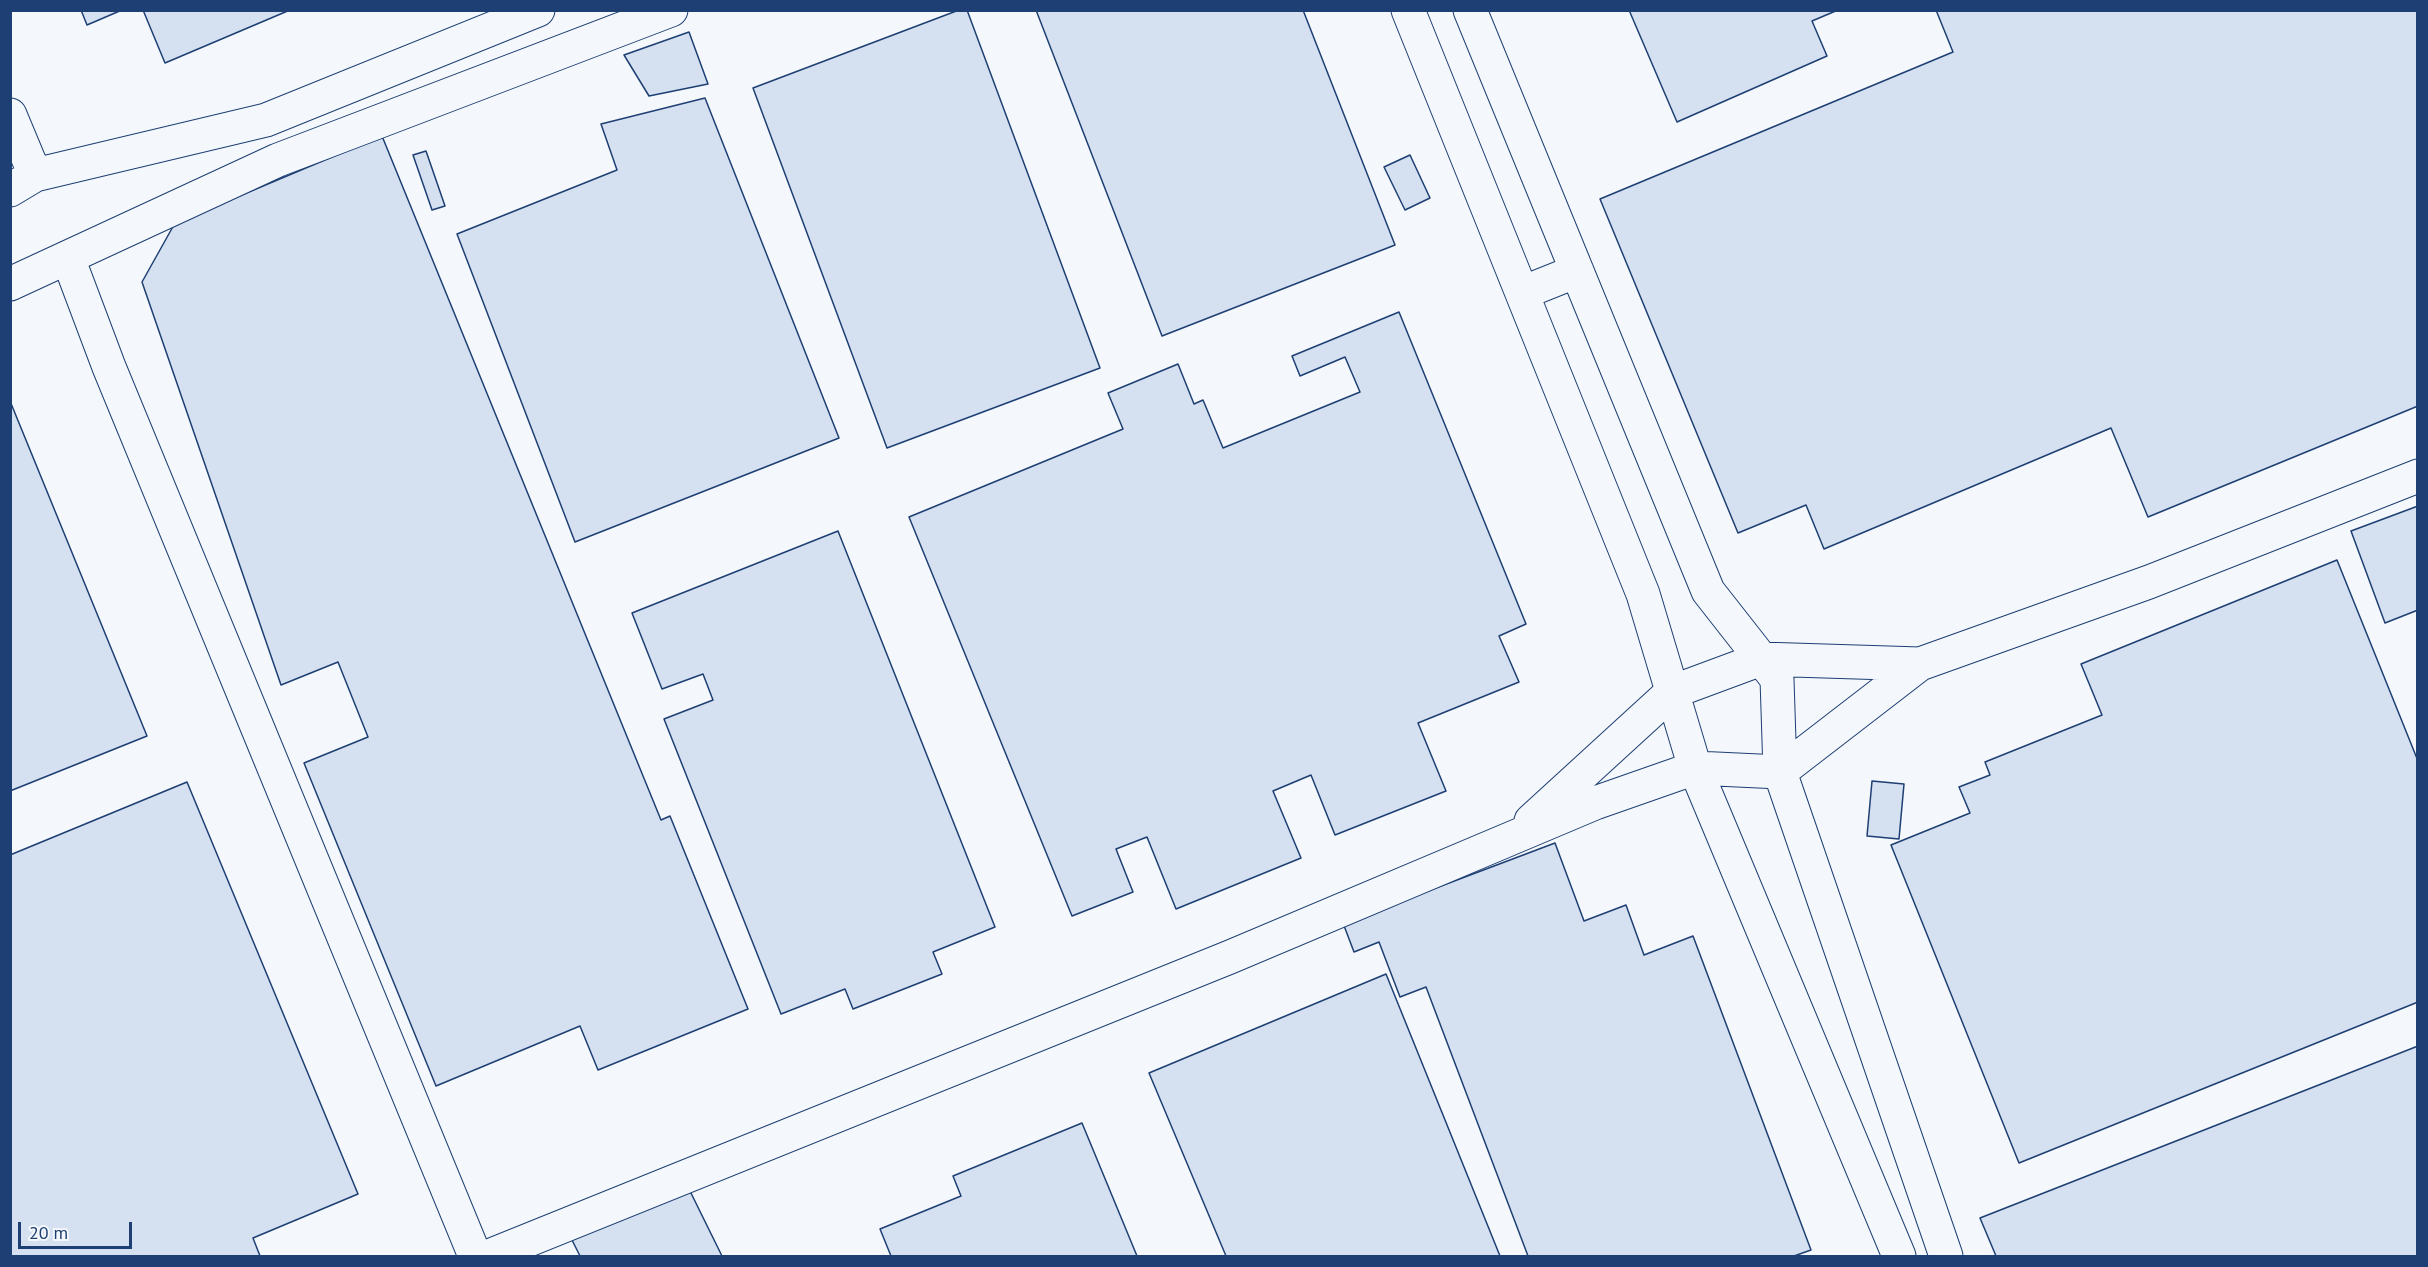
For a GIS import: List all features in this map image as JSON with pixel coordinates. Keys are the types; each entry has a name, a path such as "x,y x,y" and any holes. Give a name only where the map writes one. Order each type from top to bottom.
{"street":[{"path":"10,284 278,160 671,10"},
{"path":"1408,10 1643,594 1695,768 1899,1257"},
{"path":"1470,10 1708,591 1777,680 1780,772 1946,1257"},
{"path":"10,116 23,183 266,120 532,13 545,59"},
{"path":"68,258 118,389 475,1257"},
{"path":"1522,293 1577,271"},
{"path":"489,1257 1219,962 1595,803 1695,768 1780,772 1920,664 2149,582 2418,476"},
{"path":"1513,838 1672,692 1761,659 1920,664"}],"building":[{"path":"81,10 122,10 87,25"},
{"path":"143,10 290,10 165,63"},
{"path":"959,10 967,10 1100,368 887,448 753,88"},
{"path":"1036,10 1303,10 1395,245 1162,336"},
{"path":"1629,10 1838,10 1812,21 1827,56 1677,122"},
{"path":"1936,10 2418,10 2418,406 2148,517 2111,428 1824,549 1806,505 1738,533 1600,199 1953,52"},
{"path":"689,32 708,84 649,96 624,55"},
{"path":"705,98 839,438 575,542 457,234 617,170 601,124"},
{"path":"382,136 661,820 670,816 748,1009 598,1070 580,1026 436,1086 304,763 368,737 338,662 281,685 142,282 175,223"},
{"path":"426,151 445,206 432,210 413,155"},
{"path":"1410,155 1430,198 1405,210 1384,167"},
{"path":"1399,312 1526,624 1499,636 1519,682 1418,723 1446,791 1335,835 1311,775 1273,791 1301,858 1176,909 1147,837 1116,849 1133,892 1072,916 909,517 1123,429 1108,393 1178,364 1194,404 1203,400 1223,448 1360,392 1345,357 1300,376 1292,356"},
{"path":"10,401 147,736 10,791"},
{"path":"2418,506 2418,610 2385,623 2351,531"},
{"path":"838,531 995,927 933,952 942,974 853,1009 845,989 781,1014 664,719 713,700 703,674 662,689 632,613"},
{"path":"2337,560 2418,761 2418,1002 2019,1163 1891,845 1970,813 1959,787 1990,775 1985,762 2102,715 2081,664"},
{"path":"1872,781 1904,784 1899,839 1867,836"},
{"path":"187,782 358,1194 253,1238 260,1256 10,1256 10,855"},
{"path":"1555,843 1584,921 1626,905 1644,955 1693,936 1811,1250 1794,1256 1528,1256 1426,987 1400,997 1379,942 1354,952 1343,923"},
{"path":"1386,974 1500,1256 1226,1256 1149,1073"},
{"path":"2418,1046 2418,1256 1996,1256 1980,1218"},
{"path":"1082,1123 1137,1256 891,1256 880,1229 961,1196 953,1176"},
{"path":"687,1185 722,1256 580,1256 572,1240"}]}
